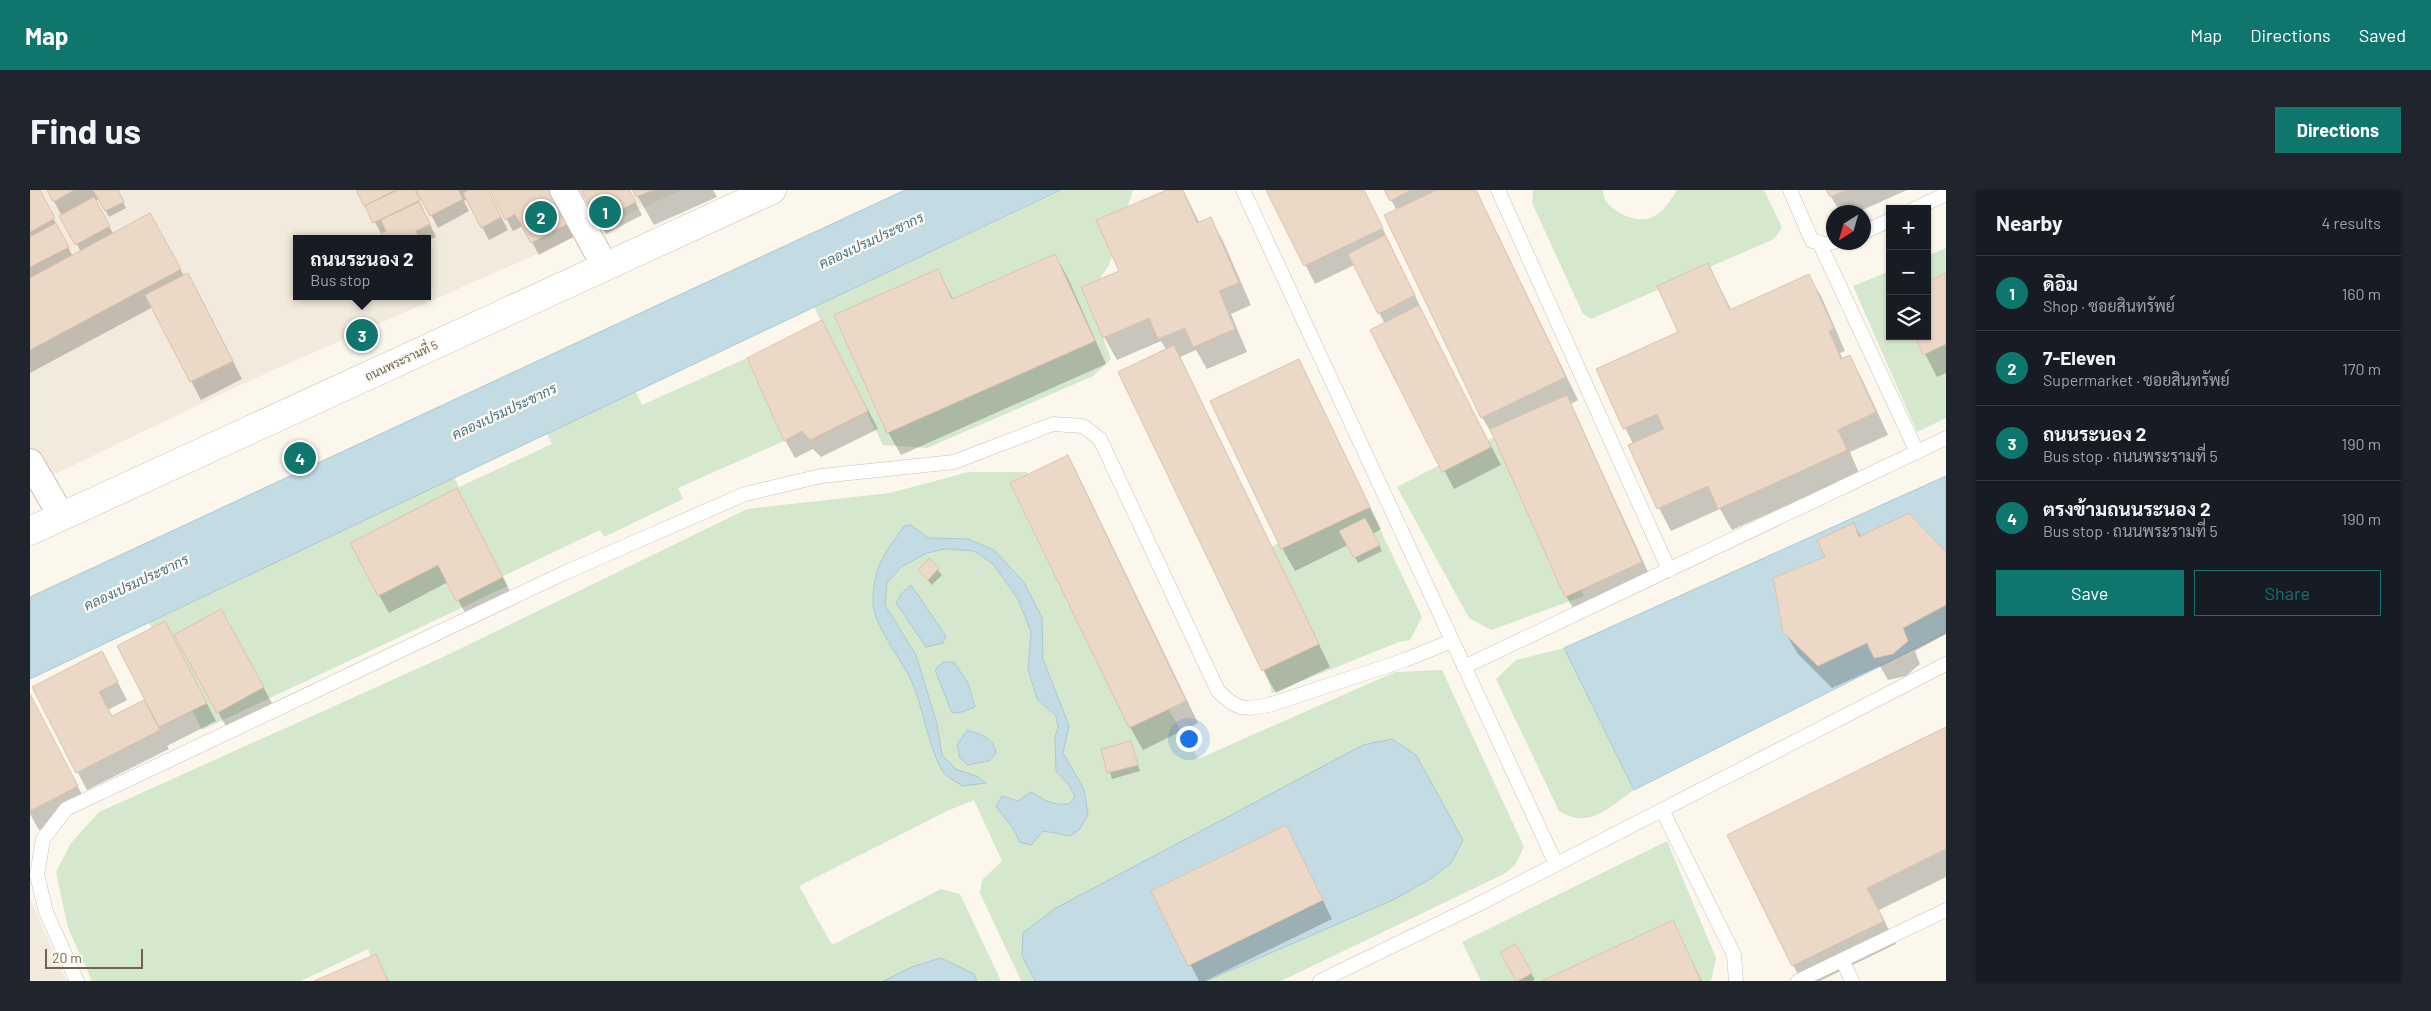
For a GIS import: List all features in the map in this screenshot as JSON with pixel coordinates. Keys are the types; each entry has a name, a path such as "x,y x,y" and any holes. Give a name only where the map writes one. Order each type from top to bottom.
{"main road":[{"name":"ถนนพระรามที่ 5","path":"30,531 61,515 772,190"}],"street":[{"path":"563,190 605,266"},
{"path":"30,462 61,515"}],"lane":[{"path":"1243,190 1556,864"},
{"path":"1498,190 1670,570"},
{"path":"1790,190 1812,241 1826,242"},
{"path":"1923,205 1946,194"},
{"path":"1871,229 1886,222"},
{"path":"1819,242 1917,452"},
{"path":"77,981 46,912 37,875 43,839 66,809 564,573 745,494 821,476 954,462 1053,424 1082,426 1100,439 1218,691 1234,706 1247,709 1269,705 1405,660 1452,641"},
{"path":"1464,668 1946,438"},
{"path":"1320,981 1556,864 1946,664"},
{"path":"1662,810 1734,955 1736,981"},
{"path":"1798,981 1946,910"},
{"path":"1842,960 1852,981"}],"shaded area":[{"path":"30,190 682,190 240,385 30,486"},
{"path":"30,899 67,981 30,981"}],"green space":[{"path":"1063,190 1133,190 1109,265 1088,297 1111,359 1093,376 927,448 883,445 814,307"},
{"path":"1533,190 1603,190 1605,200 1621,214 1647,219 1657,215 1667,205 1677,190 1764,190 1782,227 1774,239 1591,319 1583,314 1532,203"},
{"path":"1946,248 1946,418 1917,432 1853,286 1886,273 1886,340 1931,340 1931,254"},
{"path":"747,358 784,441 678,488 683,499 604,537 600,530 503,576 508,586 202,730 149,623 454,477 459,487 552,444 547,434 636,392 642,405"},
{"path":"1500,434 1584,596 1491,630 1469,618 1397,487"},
{"path":"969,472 1027,472 1198,759 1395,672 1442,670 1524,847 1515,865 1504,874 1281,981 1021,981 980,893 982,880 1002,861 974,800 947,811 799,886 832,945 941,889 960,894 1001,981 977,981 973,974 941,958 914,966 883,981 380,981 368,949 301,981 92,981 68,928 56,872 71,843 99,812 441,658 747,509 890,493"},
{"path":"1366,500 1422,617 1410,640 1399,642 1272,693 1259,653 1257,554"},
{"path":"1564,648 1634,790 1599,814 1590,817 1580,818 1559,811 1496,679 1516,660"},
{"path":"1667,841 1716,958 1711,981 1481,981 1462,942"}],"water":[{"name":"คลองเปรมประชากร","path":"905,190 1061,190 30,679 30,597"},
{"path":"1946,476 1946,555 1909,513 1859,537 1854,523 1817,540 1825,557 1818,666 1867,643 1874,658 1908,641 1903,628 1946,605 1946,633 1634,790 1564,648"},
{"path":"911,525 928,538 968,539 994,550 1023,581 1042,617 1043,659 1069,726 1063,753 1084,789 1088,815 1079,830 1070,836 1043,831 1031,845 1019,842 1013,828 996,806 1002,796 1018,801 1031,792 1045,800 1059,804 1069,804 1075,797 1069,785 1056,771 1055,736 1058,728 1056,716 1037,699 1028,669 1031,632 1018,599 993,564 974,551 944,549 927,553 901,567 887,583 885,605 916,655 937,724 942,755 956,769 978,777 986,783 963,786 942,770 933,749 911,680 882,631 874,611 875,579 881,561 904,526"},
{"path":"911,585 946,636 943,643 926,647 896,603 902,593"},
{"path":"943,662 954,662 968,683 975,707 962,712 952,713 935,670"},
{"path":"967,730 986,737 993,744 996,754 989,761 968,765 960,758 957,745"},
{"path":"1392,739 1416,755 1463,840 1452,862 1432,878 1393,900 1206,981 1035,981 1022,956 1023,933 1054,909 1363,745","holes":["1152,891 1323,900 1189,966"]},
{"path":"941,958 974,974 977,981 883,981 914,966"}],"building":[{"path":"30,190 40,190 55,218 30,232"},
{"path":"47,190 74,190 53,202"},
{"path":"93,190 118,190 124,202 105,211"},
{"path":"356,190 395,190 364,206"},
{"path":"398,190 415,190 420,200 373,223 365,206"},
{"path":"416,190 458,190 463,199 430,216"},
{"path":"469,190 488,190 501,217 481,228 463,193"},
{"path":"490,190 552,190 569,223 531,243 515,214 505,220"},
{"path":"581,190 629,190 636,202 598,222"},
{"path":"633,190 653,190 636,197"},
{"path":"1167,190 1183,190 1197,223 1211,217 1239,283 1219,291 1235,329 1193,347 1185,328 1158,339 1149,318 1103,338 1081,287 1119,271 1096,220"},
{"path":"1266,190 1364,190 1383,228 1304,266"},
{"path":"1384,190 1411,190 1390,201"},
{"path":"1437,190 1476,190 1566,377 1481,418 1384,215"},
{"path":"1826,190 1846,190 1830,197"},
{"path":"94,197 110,226 75,245 59,216"},
{"path":"419,202 430,224 416,231 418,235 382,235 381,233 386,231 381,220"},
{"path":"150,213 181,269 30,350 30,278"},
{"path":"56,223 69,247 30,267 30,237"},
{"path":"1385,235 1415,295 1378,314 1348,254"},
{"path":"1055,254 1095,341 887,433 834,315 938,269 952,299"},
{"path":"1708,263 1730,310 1809,274 1834,328 1829,331 1841,359 1850,355 1876,412 1838,430 1847,450 1718,509 1708,486 1657,509 1628,445 1664,429 1657,414 1623,429 1596,369 1678,332 1657,286"},
{"path":"188,273 233,361 190,382 145,295"},
{"path":"1946,273 1946,344 1923,355 1917,340 1931,340 1931,280"},
{"path":"1419,305 1491,447 1442,472 1370,330"},
{"path":"822,320 868,411 810,440 802,431 784,441 747,358"},
{"path":"1174,345 1319,644 1262,671 1118,372"},
{"path":"1299,359 1370,507 1281,549 1210,401"},
{"path":"1567,395 1642,562 1565,597 1490,429"},
{"path":"1068,455 1186,701 1129,728 1010,483"},
{"path":"457,488 503,577 456,601 438,565 378,596 350,543"},
{"path":"1909,513 1946,552 1946,605 1903,628 1908,641 1893,654 1874,658 1867,643 1818,666 1783,632 1773,578 1825,557 1817,540 1854,523 1859,537"},
{"path":"1365,518 1380,545 1354,558 1339,531"},
{"path":"929,558 939,568 928,580 918,570"},
{"path":"221,609 264,687 217,713 174,635"},
{"path":"165,621 207,703 159,727 117,646"},
{"path":"102,651 118,682 99,692 112,716 144,700 160,730 76,773 32,687"},
{"path":"30,694 78,786 30,811"},
{"path":"1946,727 1946,849 1867,888 1884,921 1792,966 1727,835"},
{"path":"1131,741 1138,765 1107,773 1101,749"},
{"path":"1286,825 1323,900 1188,966 1151,891"},
{"path":"1673,920 1701,981 1542,981"},
{"path":"1516,944 1532,973 1518,981 1516,981 1500,952"},
{"path":"376,954 388,981 314,981"}],"place":[{"name":"ดิอิม","path":"605,212"},
{"name":"7-Eleven","path":"541,217"},
{"name":"ถนนระนอง 2","path":"362,335"},
{"name":"ตรงข้ามถนนระนอง 2","path":"300,458"}]}
